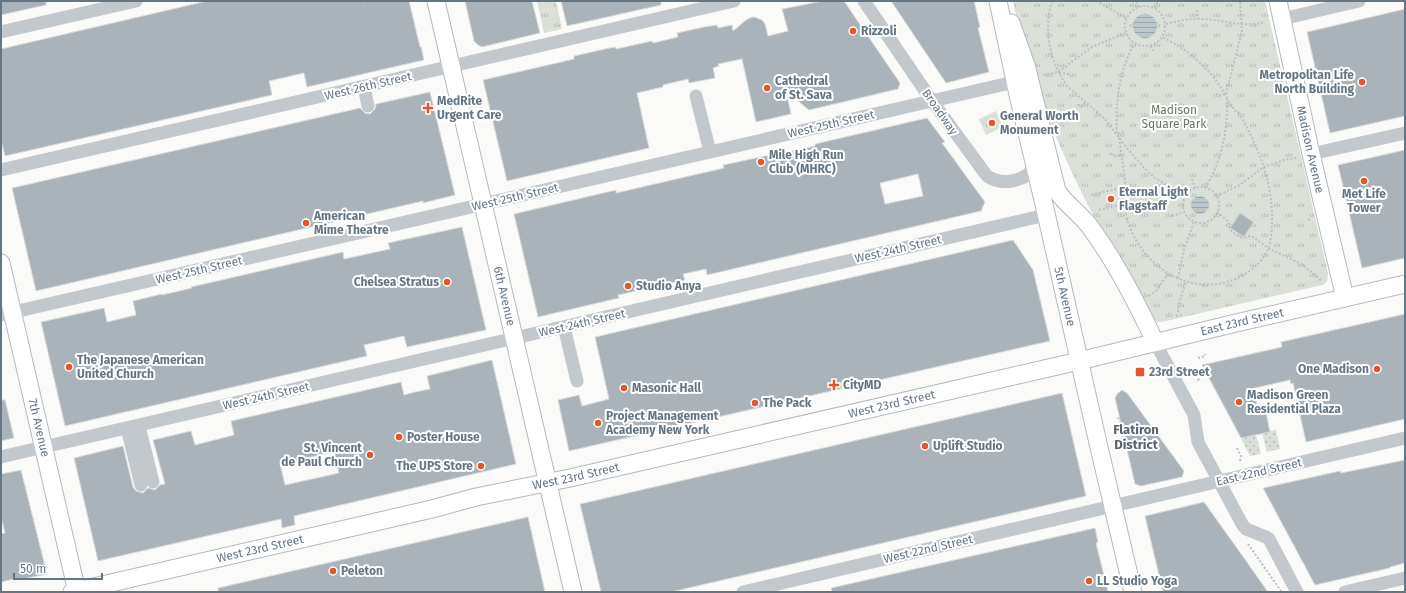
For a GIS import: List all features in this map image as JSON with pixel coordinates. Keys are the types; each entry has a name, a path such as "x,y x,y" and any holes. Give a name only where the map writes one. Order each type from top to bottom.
{"main road":[{"name":"6th Avenue","path":"436,1 573,592"},
{"name":"5th Avenue","path":"998,1 1028,78 1035,166 1133,592"},
{"path":"1002,1 1016,34 1057,191 1066,203 1086,222 1104,248 1145,319 1155,342"},
{"name":"Madison Avenue","path":"1278,1 1304,156 1345,298"},
{"name":"7th Avenue","path":"1,263 7,314 44,448 76,592"},
{"name":"East 23rd Street","path":"1079,361 1405,284"},
{"name":"West 23rd Street","path":"76,592 432,509 476,497 548,482 1079,361"}],"street":[{"path":"1,32 136,1"},
{"name":"West 26th Street","path":"1,170 734,1"},
{"name":"Broadway","path":"864,1 932,101 981,169 990,178 1002,181 1016,180 1028,175 1035,166"},
{"path":"1282,19 1359,1"},
{"name":"West 25th Street","path":"7,314 1028,78"},
{"path":"364,87 368,106"},
{"path":"696,96 710,152"},
{"path":"1304,156 1405,133"},
{"name":"West 24th Street","path":"1,457 1046,215"},
{"path":"564,327 577,381"},
{"path":"1155,342 1194,415 1198,442 1242,524 1246,529 1268,539 1297,592"},
{"path":"133,427 147,483"},
{"name":"East 22nd Street","path":"1113,506 1405,438"},
{"name":"West 22nd Street","path":"743,592 1113,506"},
{"path":"1345,592 1405,578"}],"path":[{"path":"363,1 364,6"},
{"path":"1052,1 1048,19 1053,58 1058,72 1067,86 1106,119 1119,138 1147,171 1155,178 1185,196"},
{"path":"1096,1 1126,18"},
{"path":"1137,1 1138,7"},
{"path":"1155,8 1158,1"},
{"path":"1226,94 1241,40 1243,25 1240,1"},
{"path":"1150,6 1155,8 1162,14 1166,24 1166,29 1162,38 1151,46 1140,46 1134,44 1126,33 1126,18 1138,7 1150,6"},
{"path":"1197,10 1198,19"},
{"path":"1166,24 1198,19 1243,25 1265,22"},
{"path":"1058,72 1092,47 1116,34 1126,33"},
{"path":"1162,38 1182,48 1199,61 1213,76 1226,94 1225,130 1220,157 1216,169 1205,188"},
{"path":"1117,134 1117,102 1120,82 1127,58 1134,44"},
{"path":"1151,46 1153,51"},
{"path":"1028,78 1058,72 1069,74"},
{"path":"1219,96 1226,94"},
{"path":"1119,138 1125,187 1124,204 1126,220 1141,249 1168,274 1186,281 1203,285 1212,285 1232,280 1251,270 1259,262 1268,248 1272,228 1272,205 1264,167 1253,141 1238,113 1227,99"},
{"path":"1078,106 1079,105 1081,107 1086,102"},
{"path":"1238,113 1241,110"},
{"path":"1117,134 1124,132"},
{"path":"1110,154 1113,153 1114,157 1120,155"},
{"path":"1216,196 1238,186 1264,167 1284,160 1304,156"},
{"path":"1192,179 1195,188"},
{"path":"1091,195 1125,187"},
{"path":"1195,188 1205,188 1214,192 1218,202 1217,212 1210,220 1206,222 1194,222 1184,212 1183,204 1185,196 1195,188"},
{"path":"1099,210 1124,204"},
{"path":"1172,216 1184,212"},
{"path":"1217,212 1228,220 1230,229 1236,235 1243,238 1250,236 1253,237 1268,248 1303,265 1321,280"},
{"path":"1126,220 1130,218"},
{"path":"1178,278 1184,250 1194,222"},
{"path":"1149,296 1156,291 1168,274"},
{"path":"1178,312 1179,303 1186,281"},
{"path":"1176,316 1183,314"},
{"path":"1198,358 1205,356 1205,354"},
{"path":"1195,372 1199,379 1196,382"},
{"path":"1117,426 1120,423 1118,417"},
{"path":"1237,448 1241,456 1240,462"},
{"path":"1242,524 1243,537 1282,592"}],"green space":[{"path":"537,1 556,1 562,29 544,33"},
{"name":"Madison Square Park","path":"1013,1 1265,1 1328,273 1327,282 1322,285 1157,322 1140,298 1103,234 1065,157 1033,78 1023,45"},
{"path":"996,111 1003,127 986,135 979,119"},
{"path":"1276,430 1280,449 1267,452 1262,433"},
{"path":"1256,435 1261,454 1250,456 1241,438"}],"shaded area":[{"path":"1140,14 1150,14 1157,21 1157,31 1150,38 1140,38 1133,31 1133,21"},
{"path":"1200,196 1206,199 1209,205 1206,211 1200,214 1194,211 1191,205 1194,199"}],"building":[{"path":"1,1 46,1 46,5 1,15"},
{"path":"207,1 409,1 424,60 307,87 304,73 269,81 272,95 5,156 1,140 1,49"},
{"path":"465,1 532,1 540,33 482,47 474,41"},
{"path":"561,1 661,1 661,5 567,26"},
{"path":"823,1 844,1 900,83 898,89 809,110 786,91 791,114 756,122 742,59 718,64 719,66 713,68 715,78 689,83 688,79 637,93 649,148 507,181 483,80 574,59 574,56 605,49 615,47 616,49 652,41 653,43 678,37 677,33 704,27 717,25 718,28 732,25 733,31 746,20 754,17 762,20 765,24 768,36 788,31 782,9"},
{"path":"891,1 974,1 980,27 978,28 989,72 946,83"},
{"name":"Metropolitan Life North Building","path":"1405,9 1405,116 1330,133 1307,32"},
{"path":"430,92 455,195 423,203 423,201 36,291 12,188 360,108 365,113 370,114 375,109 376,104"},
{"path":"927,118 945,142 942,143 985,202 981,211 707,275 706,269 683,274 685,280 618,295 619,298 538,317 514,214 616,190 616,193 724,168 723,165 789,152 815,146 815,144","holes":["918,174 923,196 885,204 880,183"]},
{"path":"1405,150 1405,258 1362,268 1338,165"},
{"path":"1240,213 1254,222 1244,237 1230,228"},
{"path":"462,227 486,330 407,347 404,336 364,345 367,356 65,426 41,322 104,308 107,322 136,315 133,301 343,252 344,259 390,249 388,243"},
{"path":"1013,240 1033,270 1050,341 569,451 558,400 579,395 582,406 609,399 595,337"},
{"path":"1405,314 1405,419 1306,442 1293,383 1291,384 1290,380 1255,388 1256,391 1254,391 1259,415 1266,413 1270,432 1241,438 1202,365 1282,347 1281,342"},
{"path":"492,360 516,464 294,516 295,525 282,528 281,519 98,561 74,458 123,446 133,487 136,491 143,493 148,488 155,490 160,485 165,484 153,440 191,431 195,445 234,435 231,421 401,382 404,395 430,389 427,376","holes":["334,452 339,473 285,485 280,464"]},
{"path":"1122,390 1127,393 1184,471 1182,477 1141,486 1135,484 1115,398"},
{"path":"1062,393 1086,496 671,592 601,592 580,504"},
{"path":"1,400 5,400 14,438 1,441"},
{"path":"1405,460 1405,563 1390,568 1315,585 1263,488 1340,471 1341,473"},
{"path":"21,470 47,574 1,582 1,534 5,533 1,516 1,474"},
{"path":"1204,502 1268,592 1163,592 1145,516"},
{"path":"528,517 545,592 218,592 218,588"},
{"path":"1095,528 1098,542 1096,543 1108,592 832,592 831,588"}],"place":[{"name":"Rizzoli","path":"853,31"},
{"name":"Metropolitan Life North Building","path":"1362,82"},
{"name":"Cathedral of St. Sava","path":"767,88"},
{"name":"MedRite Urgent Care","path":"428,108"},
{"name":"General Worth Monument","path":"992,123"},
{"name":"Mile High Run Club (MHRC)","path":"761,162"},
{"name":"Met Life Tower","path":"1364,181"},
{"name":"Eternal Light Flagstaff","path":"1111,199"},
{"name":"American Mime Theatre","path":"306,223"},
{"name":"Chelsea Stratus","path":"447,282"},
{"name":"Studio Anya","path":"628,286"},
{"name":"The Japanese American United Church","path":"69,367"},
{"name":"One Madison","path":"1377,369"},
{"name":"23rd Street","path":"1140,372"},
{"name":"CityMD","path":"834,385"},
{"name":"Masonic Hall","path":"624,388"},
{"name":"Madison Green Residential Plaza","path":"1239,402"},
{"name":"The Pack","path":"755,403"},
{"name":"Project Management Academy New York","path":"598,423"},
{"name":"Poster House","path":"399,437"},
{"name":"Uplift Studio","path":"925,446"},
{"name":"St. Vincent de Paul Church","path":"370,455"},
{"name":"The UPS Store","path":"481,466"},
{"name":"Peleton","path":"333,571"},
{"name":"LL Studio Yoga","path":"1089,581"}],"district":[{"name":"Flatiron District","path":"1136,436"}]}
